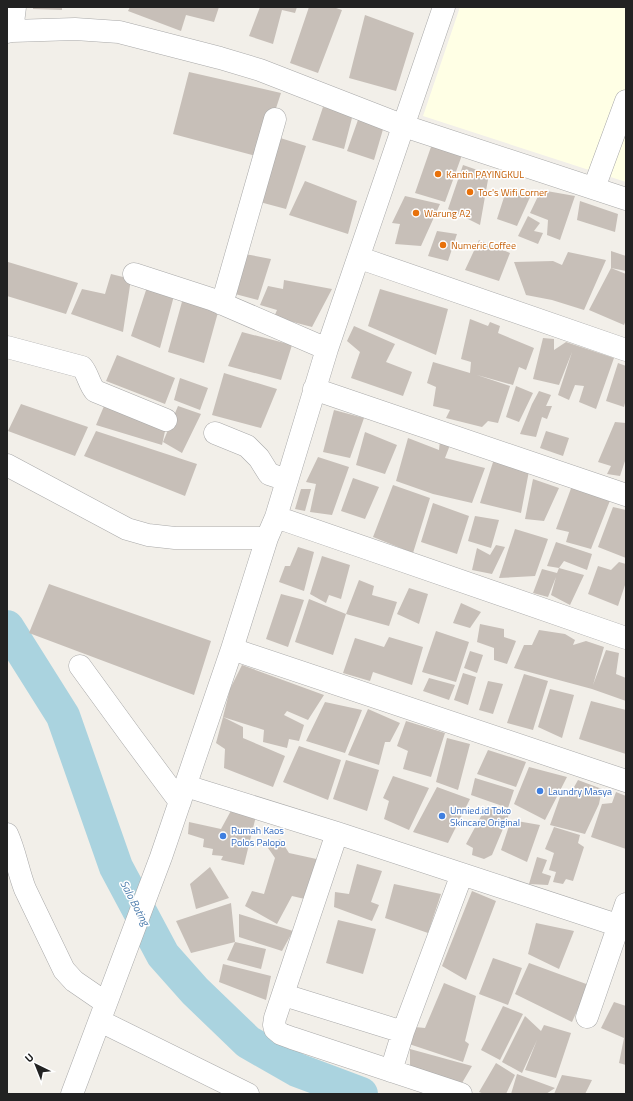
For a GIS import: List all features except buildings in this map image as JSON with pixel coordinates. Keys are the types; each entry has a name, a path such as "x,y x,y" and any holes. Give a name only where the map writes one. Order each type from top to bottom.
{"street":[{"path":"15,7 10,31 75,29 119,32 220,58 260,70 404,126 626,199"},
{"path":"72,1094 161,857 183,794 276,517 327,349 360,258 444,7"},
{"path":"594,188 626,101"},
{"path":"222,304 275,119"},
{"path":"360,258 626,350"},
{"path":"134,274 222,304 327,349"},
{"path":"7,347 82,367 85,370 92,388 95,391 166,420"},
{"path":"314,389 626,495"},
{"path":"215,433 247,446 259,458 269,474 287,480"},
{"path":"7,465 128,528 148,535 175,538 268,538"},
{"path":"276,517 626,638"},
{"path":"232,649 626,781"},
{"path":"80,666 183,794 337,833 622,927"},
{"path":"337,833 284,995 275,1018 275,1029 277,1032 461,1094"},
{"path":"7,834 23,883 64,970 74,981 103,1012 248,1094"},
{"path":"391,1071 403,1032 462,874"},
{"path":"587,1017 622,927 626,904"},
{"path":"284,995 403,1032"}],"shaded area":[{"path":"460,7 626,7 626,182 423,116"}],"waterway":[{"name":"Salo Boting","path":"7,627 63,716 116,867 163,955 195,991 248,1042 297,1070 361,1094"}],"place":[{"name":"Kantin PAYINGKUL","path":"438,174"},
{"name":"Toc's Wifi Corner","path":"470,192"},
{"name":"Warung A2","path":"416,213"},
{"name":"Numeric Coffee","path":"443,245"},
{"name":"Laundry Masya","path":"540,791"},
{"name":"Unnied.id Toko Skincare Original","path":"442,816"},
{"name":"Rumah Kaos Polos Palopo","path":"223,836"}]}
